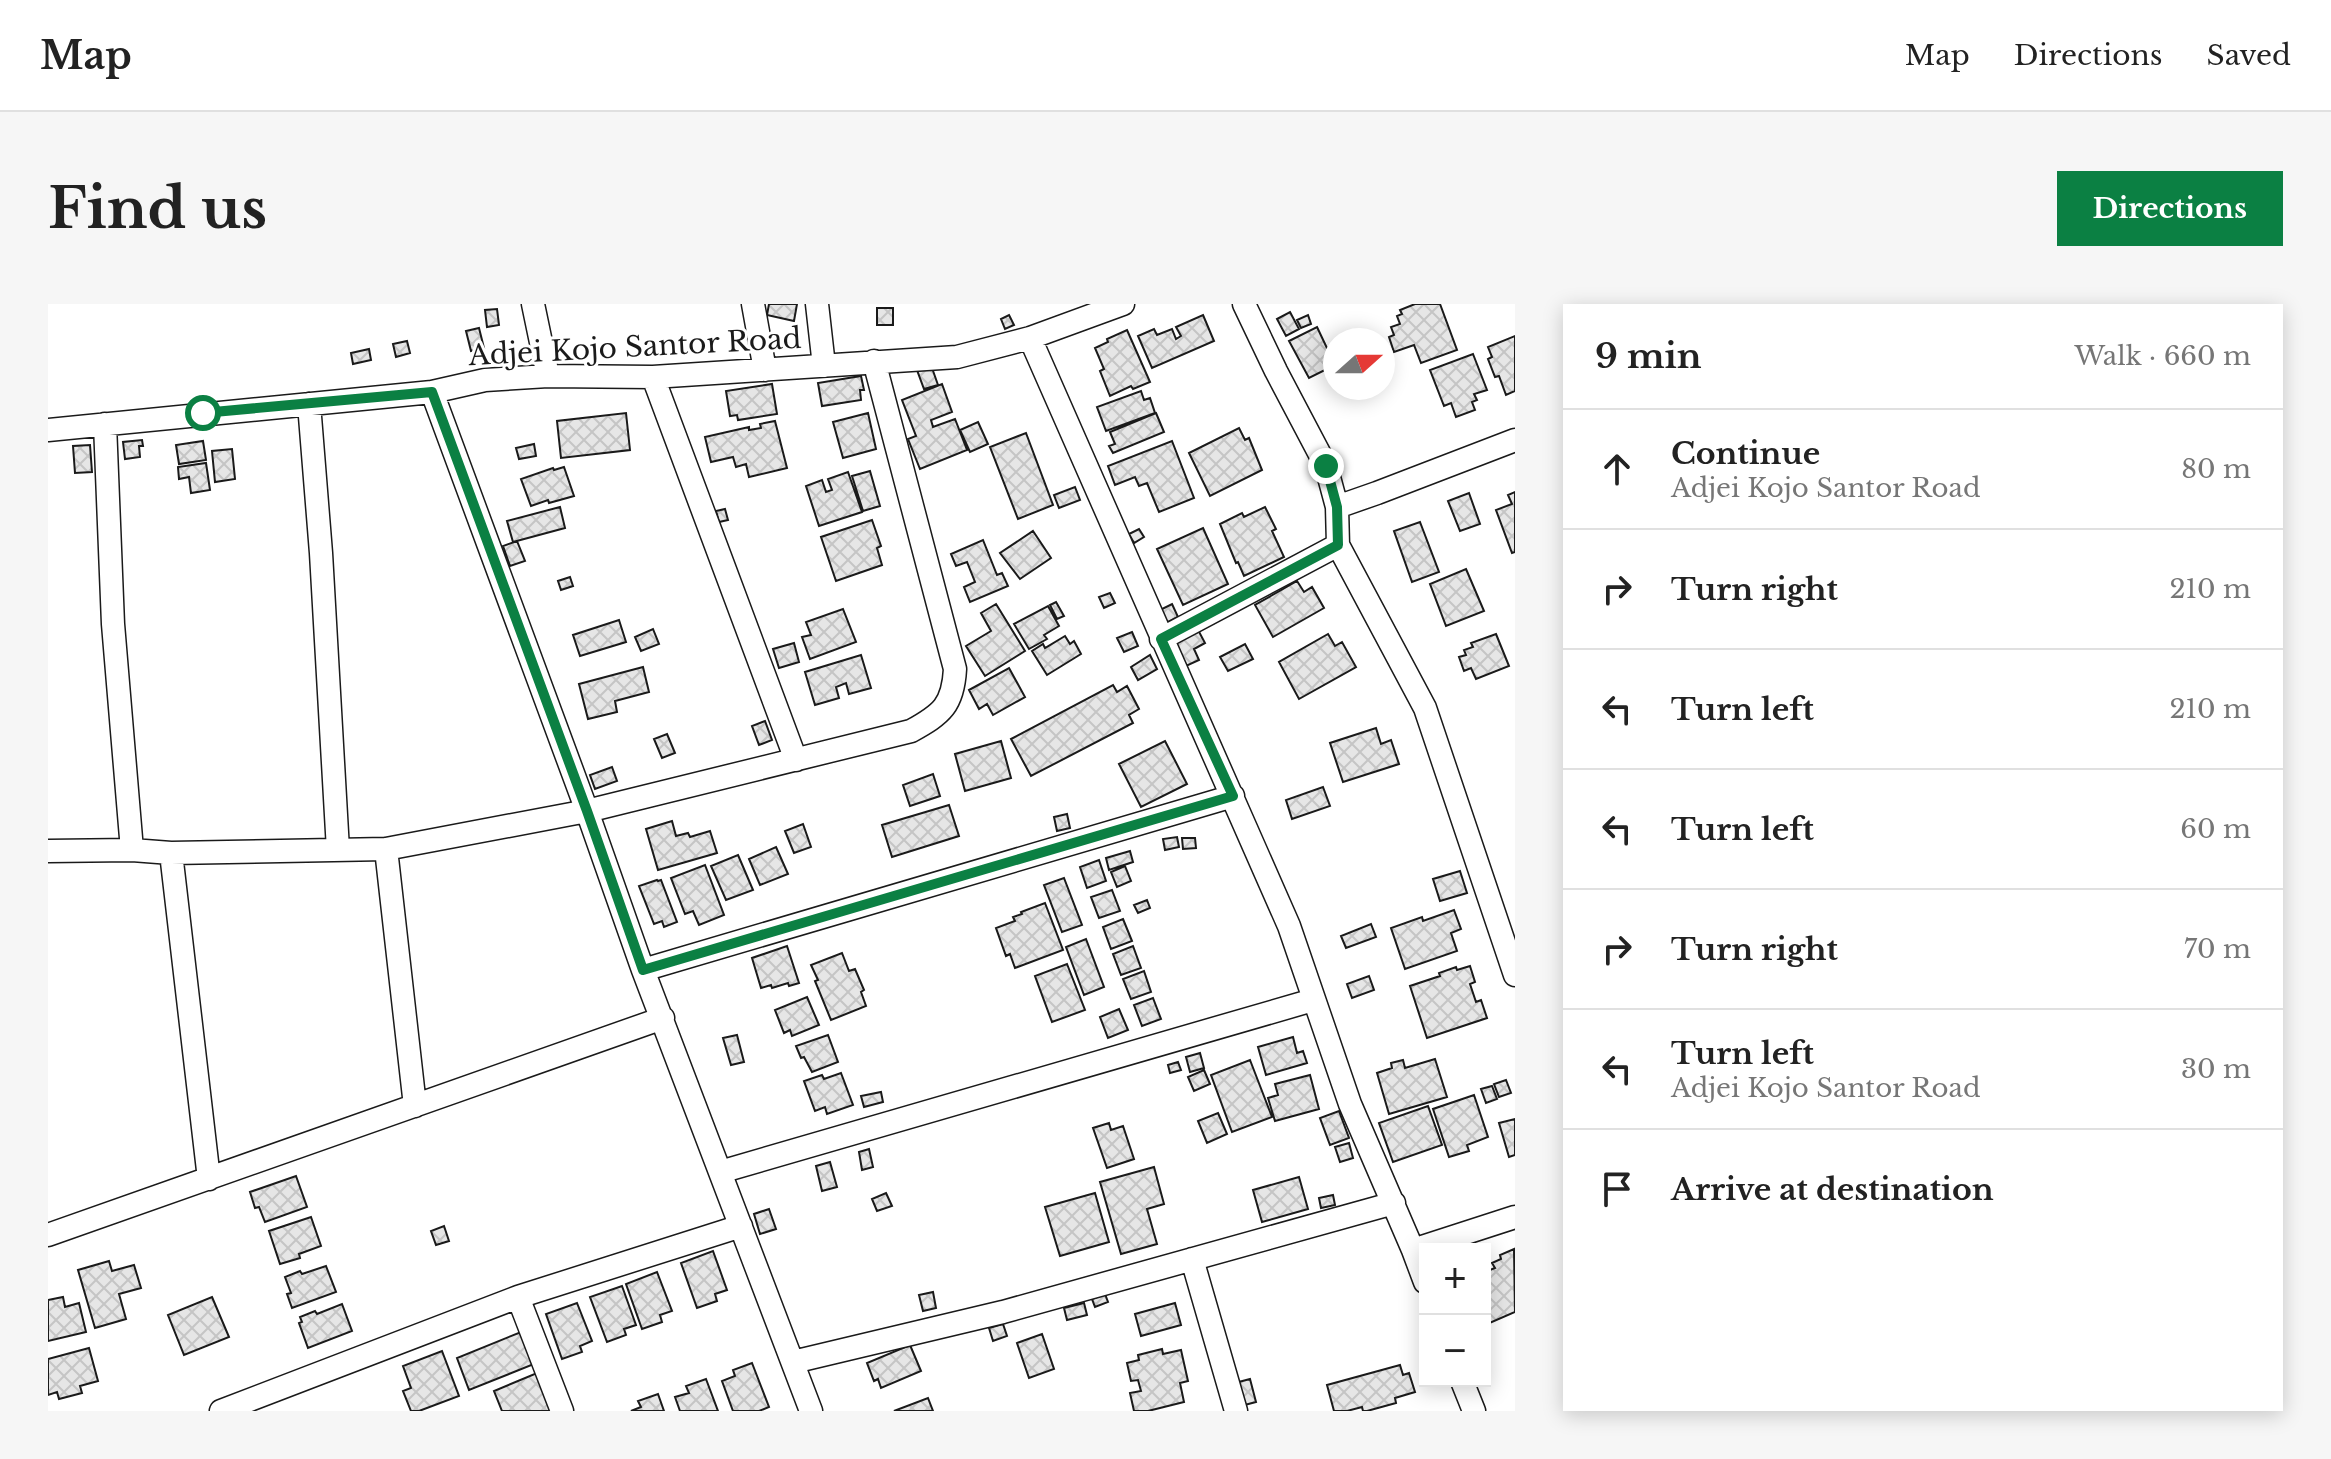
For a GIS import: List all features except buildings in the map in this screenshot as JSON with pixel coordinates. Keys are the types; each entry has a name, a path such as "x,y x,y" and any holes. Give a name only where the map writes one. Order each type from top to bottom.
{"street":[{"path":"533,304 548,376"},
{"path":"753,304 765,370"},
{"path":"817,304 824,366"},
{"name":"Adjei Kojo Santor Road","path":"48,430 432,392 485,380 548,376 653,377 957,357 1030,338 1123,304"},
{"path":"1244,304 1326,466 1337,507 1338,545 1425,708 1515,975"},
{"path":"1030,338 1289,926 1350,1104 1419,1266"},
{"path":"48,851 171,853 386,849 587,811 911,731 932,720 954,691 955,669 874,361"},
{"path":"653,377 796,760"},
{"path":"432,392 643,970 811,1411"},
{"path":"309,404 338,850"},
{"path":"105,424 113,624 132,850"},
{"path":"1337,507 1515,440"},
{"path":"1161,639 1338,545"},
{"path":"643,970 1233,796"},
{"path":"386,849 415,1106"},
{"path":"171,853 209,1179"},
{"path":"720,1172 1313,1000"},
{"path":"48,1235 663,1018"},
{"path":"793,1362 1003,1312 1394,1203"},
{"path":"1413,1250 1515,1217"},
{"path":"221,1411 518,1297 741,1226"},
{"path":"1192,1259 1236,1411"},
{"path":"518,1297 562,1411"},
{"path":"1464,1387 1474,1411"}],"route":[{"path":"203,413 432,392 643,970 1233,796 1161,639 1338,545 1337,507 1326,466"}]}
